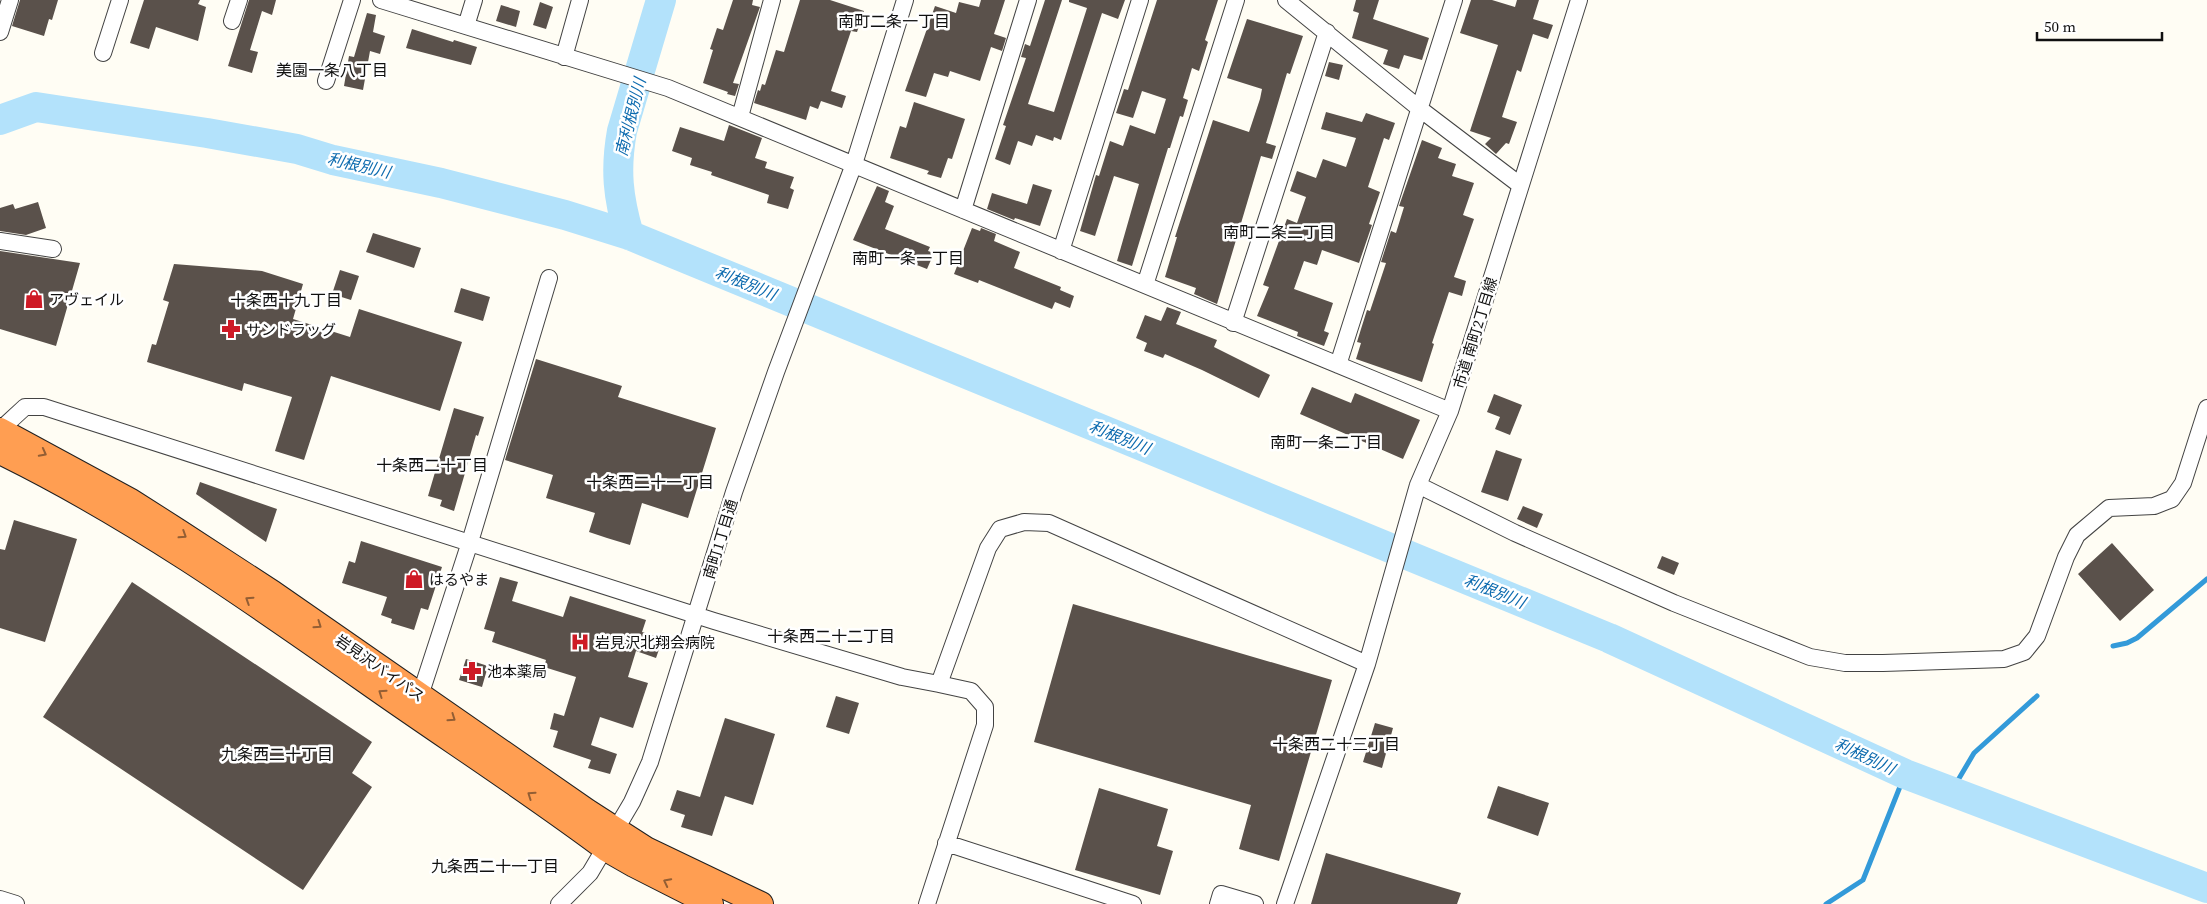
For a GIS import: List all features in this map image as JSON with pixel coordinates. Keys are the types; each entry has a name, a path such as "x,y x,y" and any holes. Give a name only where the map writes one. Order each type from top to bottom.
{"highway":[{"name":"岩見沢バイパス","path":"0,430 131,501 273,594 416,705"},
{"name":"岩見沢バイパス","path":"0,452 70,488 142,530 416,705 611,839 634,865 711,904"},
{"name":"岩見沢バイパス","path":"611,839 646,849 761,904"}],"street":[{"path":"0,32 10,0"},
{"path":"103,53 120,0"},
{"path":"232,21 239,0"},
{"path":"326,82 352,0"},
{"path":"380,0 668,88 1450,411"},
{"path":"466,26 474,0"},
{"path":"564,57 580,0"},
{"path":"740,117 772,0"},
{"name":"南町1丁目通","path":"559,904 590,873 632,802 650,762 734,492 776,372 854,164 905,0"},
{"path":"963,210 1028,0"},
{"path":"1061,251 1140,0"},
{"path":"1145,285 1236,0"},
{"path":"1286,0 1420,109 1520,185"},
{"path":"1338,365 1454,0"},
{"name":"市道 南町2丁目線","path":"1285,904 1367,664 1416,490 1450,411 1579,0"},
{"path":"1234,323 1326,32"},
{"path":"0,241 53,249"},
{"path":"416,705 470,542 549,278"},
{"path":"0,430 26,407 44,408 696,615 902,677 971,691 984,707 985,725 927,904"},
{"path":"1416,490 1674,603 1810,657 1844,663 2004,659 2024,652 2037,636 2066,557 2077,535 2109,508 2154,506 2172,499 2183,483 2207,408"},
{"path":"939,684 988,548 1000,529 1024,522 1049,523 1367,664"},
{"path":"946,843 1133,904"},
{"path":"1218,904 1221,894 1255,904"},
{"path":"0,899 16,904"}],"building":[{"path":"20,0 58,0 52,20 49,19 44,36 12,26"},
{"path":"144,0 200,0 198,4 206,7 198,41 156,27 149,49 130,43"},
{"path":"249,0 276,0 272,15 262,11 250,50 258,52 252,73 228,66"},
{"path":"733,0 753,0 752,5 760,7 733,83 739,84 735,96 703,83 713,50 710,49 717,28 723,30"},
{"path":"800,0 830,0 864,11 857,32 851,31 831,91 846,96 842,108 821,101 818,109 810,106 806,120 754,103 758,90 760,91 762,84 765,85 776,50 784,52"},
{"path":"981,0 1005,0 994,34 1006,38 1002,51 991,47 980,81 950,71 948,77 934,73 926,97 905,91 935,6 956,13 959,2 979,7"},
{"path":"1045,0 1062,0 1028,104 1054,112 1087,8 1069,2 1069,0 1125,0 1118,19 1102,13 1061,140 1054,137 1053,141 1036,135 1032,146 1018,141 1010,165 995,159 1006,126 1003,125 1026,58 1021,57 1025,44 1030,46"},
{"path":"1157,0 1218,0 1205,40 1208,42 1199,71 1192,68 1183,98 1188,100 1183,117 1180,116 1170,148 1168,148 1132,266 1117,261 1139,184 1114,176 1095,236 1080,231 1096,175 1099,176 1110,141 1123,146 1130,125 1155,134 1166,99 1142,91 1133,118 1116,113 1124,89 1128,90"},
{"path":"1356,0 1379,0 1373,19 1429,38 1422,60 1404,55 1399,69 1383,64 1388,50 1352,38 1359,13 1353,11"},
{"path":"1471,0 1492,0 1515,7 1517,0 1539,0 1533,19 1553,25 1548,39 1533,34 1521,72 1517,70 1502,117 1517,122 1509,144 1506,143 1496,154 1485,144 1491,138 1470,131 1498,45 1460,33"},
{"path":"540,2 553,7 546,29 533,25"},
{"path":"501,5 520,11 516,27 496,21"},
{"path":"367,13 376,15 373,32 385,36 380,54 370,51 363,90 344,86 349,56 354,57"},
{"path":"1247,19 1303,36 1290,74 1287,73 1266,143 1276,146 1272,159 1261,156 1217,304 1194,294 1196,288 1165,277 1177,237 1175,237 1213,120 1249,132 1260,99 1262,89 1227,78"},
{"path":"412,29 453,42 454,40 477,47 471,65 406,48"},
{"path":"1329,62 1343,65 1339,80 1325,76"},
{"path":"914,102 965,119 952,159 948,158 941,178 927,174 929,171 890,158 900,126 906,128"},
{"path":"1326,112 1362,122 1366,113 1395,123 1389,140 1384,138 1368,187 1380,192 1369,224 1372,225 1359,263 1322,250 1317,265 1304,261 1294,289 1333,303 1324,331 1329,333 1324,346 1297,336 1298,332 1257,316 1269,287 1263,285 1287,219 1297,223 1306,197 1290,191 1297,171 1316,178 1323,159 1346,167 1356,138 1321,129"},
{"path":"729,125 762,138 755,158 767,162 765,168 794,177 790,188 794,190 788,209 767,203 769,195 711,175 712,172 690,165 692,158 672,151 680,127 724,141"},
{"path":"1422,140 1442,148 1438,158 1456,164 1452,176 1474,183 1463,215 1474,219 1454,277 1466,281 1462,296 1449,292 1432,343 1434,344 1422,382 1356,359 1361,343 1357,342 1361,329 1367,310 1370,311 1386,263 1381,262 1391,231 1396,233 1404,207 1399,206"},
{"path":"1033,184 1052,190 1040,226 1015,218 1014,220 987,209 992,193 1027,204"},
{"path":"877,186 889,191 885,202 894,206 885,229 930,247 928,251 934,253 927,269 853,240"},
{"path":"38,202 46,228 26,235 0,231 0,208 13,204 15,209"},
{"path":"972,228 980,231 981,228 996,234 994,241 1020,252 1014,268 1061,287 1060,290 1074,296 1070,308 1055,302 1052,309 979,280 978,283 954,274"},
{"path":"373,233 421,248 414,268 366,252"},
{"path":"0,251 80,263 56,346 0,329"},
{"path":"174,264 262,271 303,284 293,319 350,337 359,309 462,342 440,411 331,376 304,460 275,451 292,397 244,383 242,391 147,362 152,344 156,345 169,302 163,300"},
{"path":"340,270 359,276 351,300 332,294"},
{"path":"461,288 490,297 483,321 454,312"},
{"path":"1167,307 1181,312 1176,324 1217,340 1214,347 1270,375 1259,398 1165,354 1163,358 1144,351 1147,343 1136,338 1145,315 1161,321"},
{"path":"536,359 622,386 618,397 716,428 688,518 642,503 630,545 607,538 589,532 595,513 546,498 553,475 505,460"},
{"path":"1312,387 1351,403 1355,393 1420,420 1403,459 1300,414"},
{"path":"1494,394 1522,405 1510,435 1495,429 1500,417 1487,412"},
{"path":"454,408 484,417 478,436 476,435 454,511 440,506 442,500 428,496"},
{"path":"1496,450 1522,459 1508,501 1481,492"},
{"path":"200,482 277,509 266,542 196,494"},
{"path":"1523,506 1543,514 1537,528 1517,519"},
{"path":"14,520 77,539 45,642 0,628 0,549 5,550"},
{"path":"361,541 442,567 428,610 421,608 414,630 391,623 392,619 381,615 387,597 342,583 349,561 355,563"},
{"path":"2112,543 2154,590 2120,621 2078,574"},
{"path":"1662,556 1679,563 1674,575 1657,568"},
{"path":"500,577 518,582 512,601 563,617 570,596 646,620 642,632 663,638 656,658 636,651 628,677 648,683 633,728 600,717 591,745 617,754 610,774 588,768 591,760 553,747 558,731 550,729 554,713 564,716 576,677 544,667 546,660 492,642 495,632 484,629"},
{"path":"132,582 372,742 352,773 372,787 303,890 43,717"},
{"path":"1073,604 1332,680 1279,861 1239,849 1251,805 1034,742"},
{"path":"466,659 488,666 482,687 459,680"},
{"path":"836,696 859,703 849,734 826,727"},
{"path":"725,718 775,734 753,805 725,796 712,836 681,827 685,815 670,810 677,790 700,797"},
{"path":"1375,723 1393,728 1382,768 1363,762"},
{"path":"1498,786 1549,803 1538,836 1487,818"},
{"path":"1099,788 1168,809 1157,846 1173,851 1160,895 1075,870"},
{"path":"1326,853 1461,893 1457,904 1311,904"}],"waterway":[{"name":"南利根別川","path":"629,235 620,196 618,171 620,145 622,131 661,0"},
{"name":"利根別川","path":"0,120 36,107 297,149 333,160 441,183 565,215 629,235 1609,638 1905,774 2207,888"},
{"path":"2113,646 2127,643 2137,638 2207,579"},
{"path":"1951,792 1974,753 2037,696"},
{"path":"1826,904 1863,880 1905,774"}],"place":[{"name":"アヴェイル","path":"34,299"},
{"name":"サンドラッグ","path":"231,329"},
{"name":"はるやま","path":"414,579"},
{"name":"岩見沢北翔会病院","path":"580,642"},
{"name":"池本薬局","path":"472,671"}],"district":[{"name":"南町二条一丁目","path":"894,21"},
{"name":"美園一条八丁目","path":"332,70"},
{"name":"南町二条二丁目","path":"1279,232"},
{"name":"南町一条一丁目","path":"908,258"},
{"name":"十条西十九丁目","path":"286,300"},
{"name":"南町一条二丁目","path":"1326,442"},
{"name":"十条西二十丁目","path":"432,465"},
{"name":"十条西二十一丁目","path":"650,482"},
{"name":"十条西二十二丁目","path":"831,636"},
{"name":"十条西二十三丁目","path":"1336,744"},
{"name":"九条西二十丁目","path":"277,754"},
{"name":"九条西二十一丁目","path":"495,866"}]}
